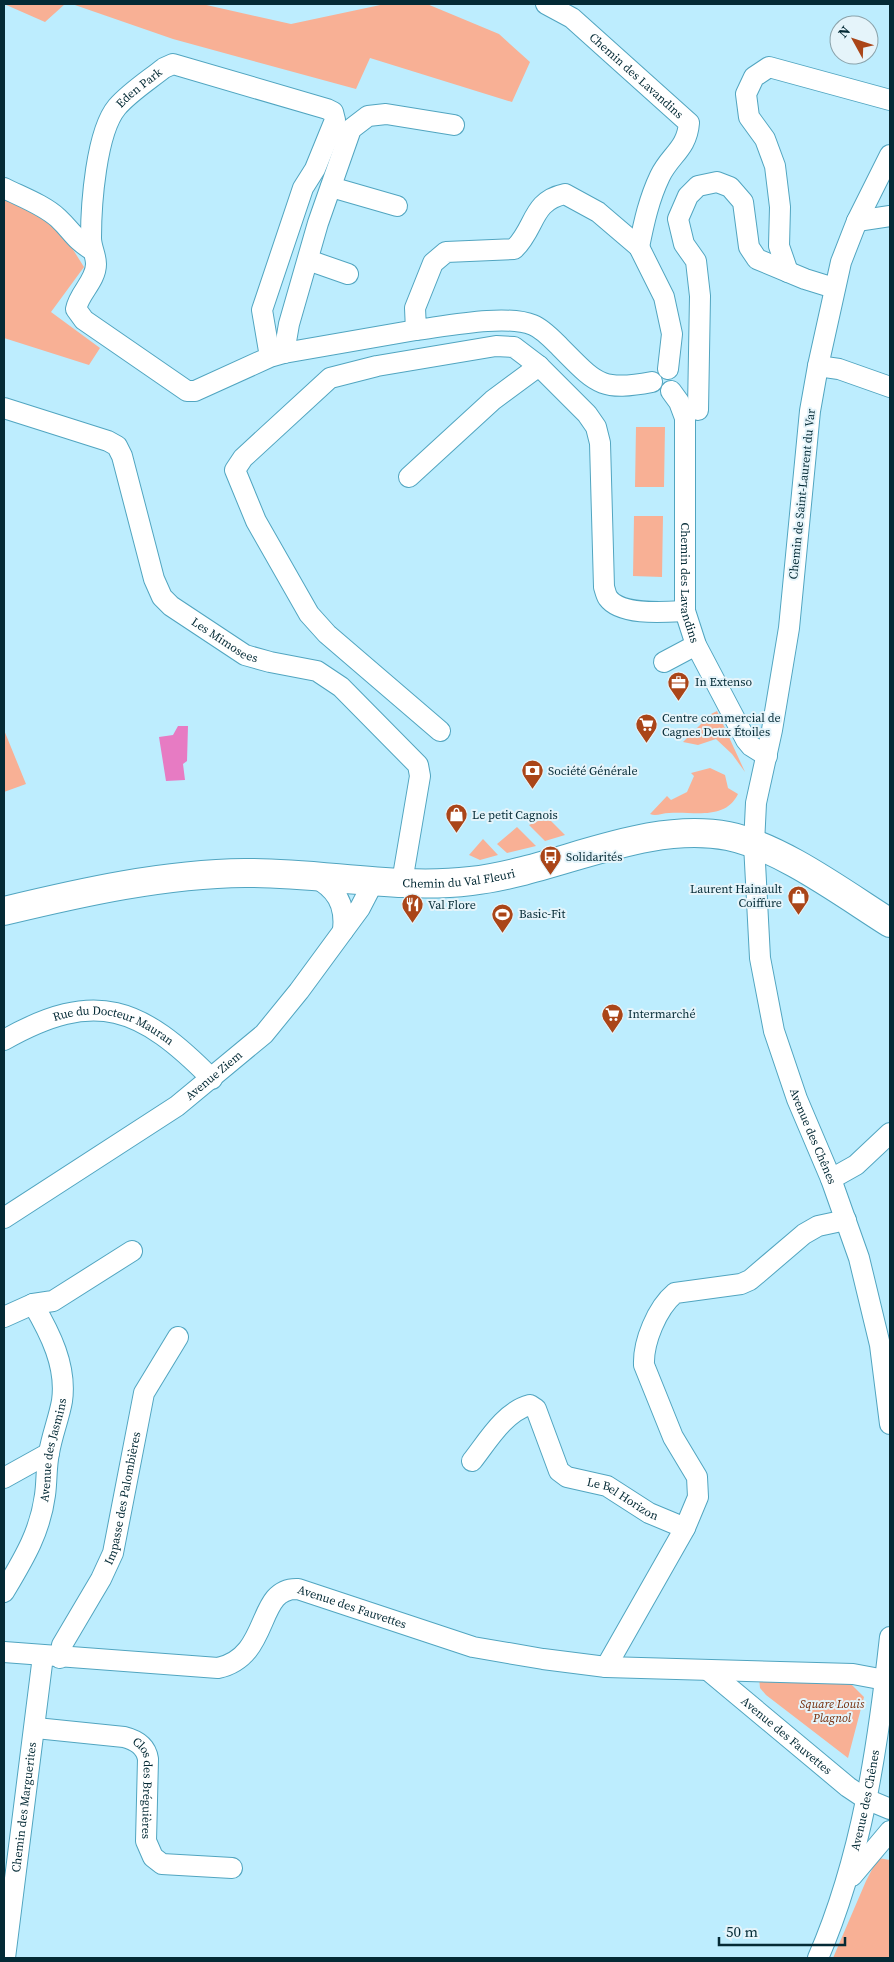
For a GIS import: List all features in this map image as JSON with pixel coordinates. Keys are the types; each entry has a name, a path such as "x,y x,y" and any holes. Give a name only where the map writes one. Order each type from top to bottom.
{"street":[{"name":"Chemin des Lavandins","path":"546,4 576,11 689,123 688,137 661,174 647,208 639,247"},
{"name":"Eden Park","path":"277,355 262,310 303,188 315,169 335,120 333,112 183,65 173,64 164,68 117,107 108,122 94,179 91,240 96,264 92,279 78,298 76,309 84,320 177,386 187,391 195,391 277,355 416,330"},
{"path":"788,272 779,246 780,207 775,166 765,139 749,117 746,94 754,77 769,68 890,100"},
{"path":"277,355 289,324 351,129 368,116 386,114 454,125"},
{"name":"Chemin de Saint-Laurent du Var","path":"754,844 756,803 767,756 789,628 810,412 818,366 834,288 857,221 890,155"},
{"path":"698,410 700,296 696,261 684,244 678,219 688,196 698,186 717,182 730,188 742,202 749,246 757,259 834,288"},
{"path":"331,187 397,206"},
{"path":"4,188 47,210 59,219 77,240 92,250"},
{"path":"565,194 598,212 639,247 664,296 672,334 668,368 676,377 676,385 671,391 659,392 652,382 622,388 602,384 585,372 554,341 535,326 518,321 477,322 416,330 415,308 432,263 446,252 514,249 525,239 539,208 550,197 565,194"},
{"path":"857,221 890,216"},
{"path":"308,260 348,274"},
{"path":"440,730 328,634 309,614 256,521 235,470 243,458 330,378 377,366 496,346 514,348 540,366 596,427 600,444 604,587 608,598 619,606 647,613 685,611"},
{"path":"409,477 486,406 540,366"},
{"path":"818,366 839,369 890,387"},
{"path":"652,382 656,371 668,368"},
{"name":"Chemin des Lavandins","path":"671,391 679,402 685,418 685,611 696,645 746,740 750,746 767,756"},
{"name":"Les Mimosees","path":"4,408 117,446 122,456 154,579 162,597 245,655 317,671 341,687 418,765 420,776 402,882"},
{"path":"664,662 696,645"},
{"name":"Chemin du Val Fleuri","path":"4,911 97,890 192,875 245,873 402,882 472,881 632,842 676,835 728,836 754,844 808,872 890,923"},
{"name":"Avenue des Chênes","path":"754,844 760,958 774,1031 797,1099 831,1179 859,1258 874,1315 890,1424"},
{"path":"313,876 334,891 344,915 343,931"},
{"name":"Avenue Ziem","path":"4,1218 178,1106 264,1034 343,931 369,893 374,881"},
{"name":"Rue du Docteur Mauran","path":"4,1040 31,1025 58,1016 80,1011 106,1011 127,1015 144,1022 212,1079"},
{"path":"831,1179 856,1165 890,1133"},
{"path":"606,1667 685,1528 698,1497 698,1477 673,1437 644,1365 644,1358 655,1320 667,1300 675,1293 741,1284 750,1280 804,1234 818,1226 846,1220"},
{"path":"4,1316 33,1304 53,1301 132,1251"},
{"name":"Avenue des Jasmins","path":"4,1592 34,1540 46,1494 48,1453 62,1401 62,1371 55,1349 33,1304"},
{"name":"Impasse des Palombières","path":"52,1657 62,1645 101,1579 113,1553 144,1393 178,1337"},
{"name":"Le Bel Horizon","path":"472,1461 495,1432 520,1408 530,1405 536,1409 558,1471 567,1477 606,1486 649,1513 685,1528"},
{"path":"4,1478 48,1453"},
{"name":"Avenue des Fauvettes","path":"4,1652 218,1668 242,1658 252,1646 271,1602 279,1593 289,1588 298,1589 473,1647 543,1659 606,1667 853,1674 885,1680"},
{"name":"Avenue des Chênes","path":"818,1958 847,1881 866,1799 890,1637"},
{"name":"Chemin des Marguerites","path":"4,1958 36,1728 52,1657"},
{"name":"Avenue des Fauvettes","path":"709,1671 848,1787 866,1799 890,1809"},
{"name":"Clos des Bréguières","path":"36,1728 133,1739 147,1752 146,1841 153,1857 162,1864 232,1868"},
{"path":"847,1881 890,1831"}],"green space":[{"path":"4,4 65,4 45,22"},
{"path":"72,4 202,4 291,24 385,4 427,4 499,34 530,62 512,102 370,58 356,89 173,39"},
{"path":"4,195 55,221 84,267 51,312 100,348 89,365 4,338"},
{"path":"636,427 665,427 664,487 635,487"},
{"path":"634,516 663,516 662,577 633,576"},
{"path":"717,711 745,772 732,754 716,739 698,745 683,742 711,714"},
{"path":"4,730 26,784 4,792"},
{"path":"710,768 725,775 728,788 738,794 725,808 708,813 650,814 667,796 671,800 687,792 694,776 691,773"},
{"path":"547,817 565,835 545,841 529,825"},
{"path":"517,827 536,846 507,853 497,844"},
{"path":"483,839 498,855 480,860 469,855"},
{"name":"Square Louis Plagnol","path":"759,1678 850,1683 864,1697 848,1758 766,1695 760,1688"},
{"path":"878,1858 890,1860 890,1958 833,1958 866,1881"}],"shaded area":[{"path":"178,726 188,726 187,761 183,764 185,780 166,781 159,737 173,735"}],"place":[{"name":"In Extenso","path":"679,701"},
{"name":"Centre commercial de Cagnes Deux Étoiles","path":"646,744"},
{"name":"Société Générale","path":"532,790"},
{"name":"Le petit Cagnois","path":"456,834"},
{"name":"Solidarités","path":"550,876"},
{"name":"Laurent Hainault Coiffure","path":"798,915"},
{"name":"Val Flore","path":"412,924"},
{"name":"Basic-Fit","path":"503,933"},
{"name":"Intermarché","path":"612,1033"}]}
